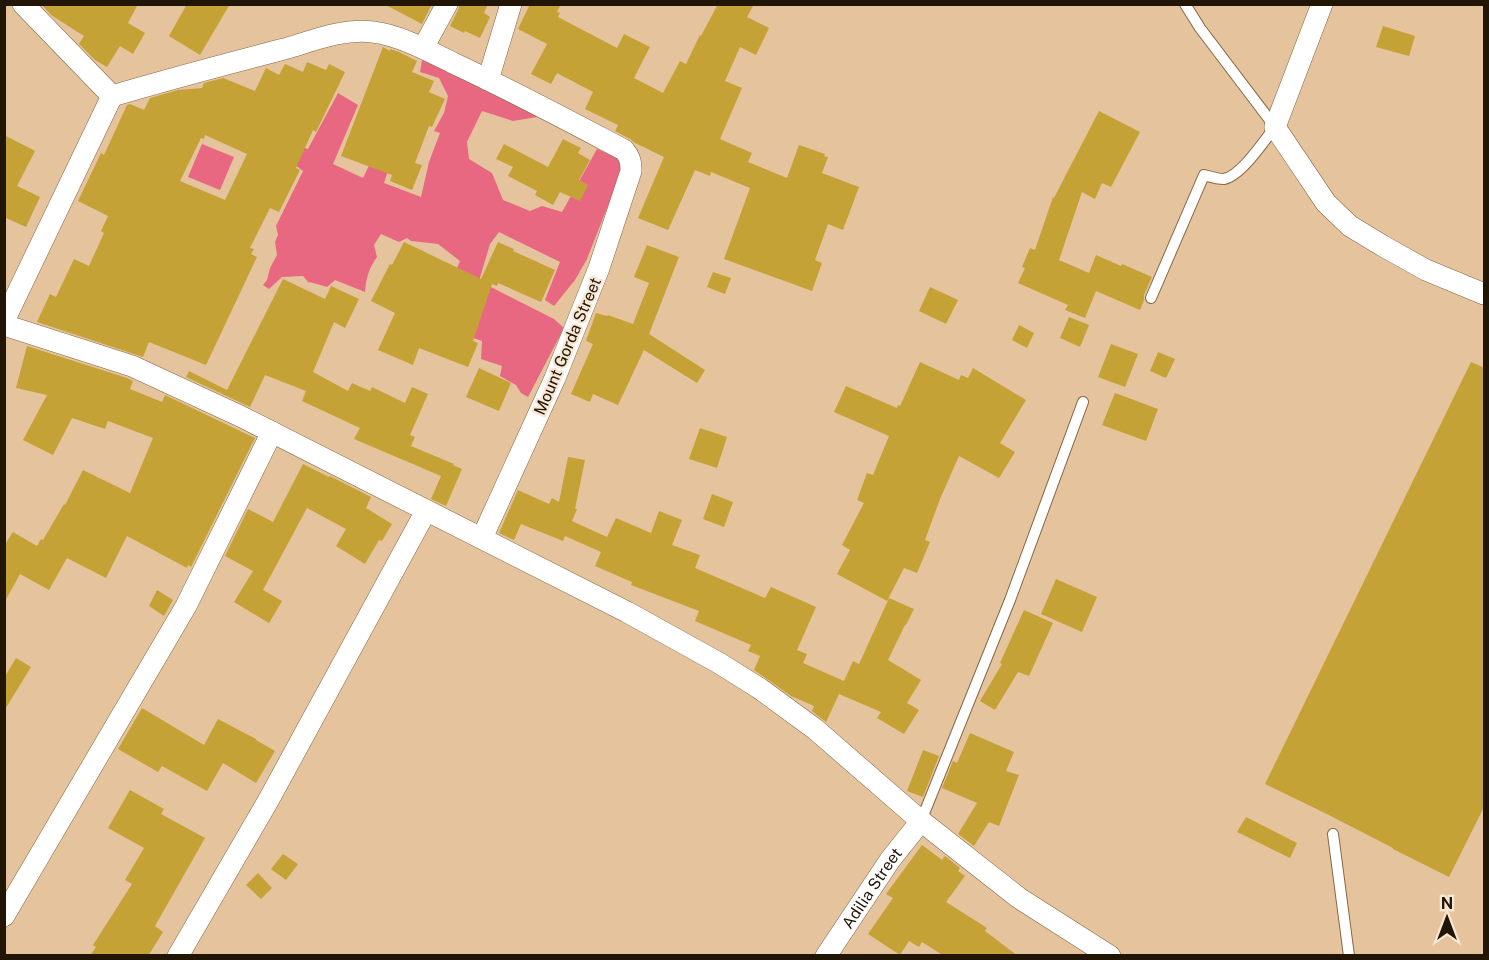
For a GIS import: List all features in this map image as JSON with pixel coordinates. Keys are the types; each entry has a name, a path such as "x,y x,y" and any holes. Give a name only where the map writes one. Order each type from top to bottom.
{"street":[{"path":"23,4 112,96"},
{"path":"423,48 447,4"},
{"path":"511,4 488,80 423,48 387,34 355,32 331,35 112,96 4,323 132,366 272,432 627,612 719,663 759,688 815,729 921,821 1019,898 1110,956"},
{"path":"1322,4 1275,127 1326,203 1350,226 1426,270 1485,294"},
{"name":"Mount Gorda Street","path":"482,538 555,378 599,268 631,171 629,157 624,150 488,80"},
{"path":"4,916 186,606 272,432"},
{"path":"178,956 268,801 426,511"},
{"name":"Adilia Street","path":"826,956 890,860 921,821"}],"lane":[{"path":"1151,298 1204,175 1226,178 1234,174 1275,127 1200,28 1185,4"},
{"path":"921,821 1010,600 1083,402"},
{"path":"1333,834 1349,956"}],"shaded area":[{"path":"423,55 515,98 537,117 513,121 482,111 467,142 469,159 492,173 503,200 530,211 542,206 562,212 597,149 625,162 587,259 575,280 554,306 545,300 560,262 499,232 490,244 479,281 554,319 564,328 528,397 521,393 516,385 500,376 502,366 481,359 482,341 454,331 451,282 460,261 438,244 411,241 407,238 399,242 381,234 374,245 377,257 368,273 365,292 335,280 327,287 309,283 303,276 282,277 269,289 263,285 277,255 276,226 303,171 286,158 292,144 308,149 338,93 358,105 333,164 363,178 376,151 392,158 384,183 421,197 429,162 440,133 434,131 444,113 448,96 439,78 420,72"},
{"path":"202,144 234,157 220,190 188,177"}],"building":[{"path":"41,4 138,4 128,23 145,33 133,54 120,46 107,67 95,60 79,44 84,36 51,15"},
{"path":"187,4 230,4 200,55 169,36"},
{"path":"384,4 432,4 422,24"},
{"path":"460,4 488,4 484,13 490,17 480,38 450,26"},
{"path":"530,4 561,4 557,12 560,13 558,17 617,48 624,34 650,47 634,78 663,93 680,61 686,64 718,4 754,4 747,17 769,28 756,55 740,47 725,81 742,88 720,139 752,153 748,162 787,178 799,145 828,157 822,173 859,187 843,230 828,224 815,260 822,263 812,291 724,259 750,188 711,172 710,176 695,170 668,230 638,218 664,157 615,131 618,125 585,109 593,92 557,73 551,84 531,74 547,44 518,29"},
{"path":"1383,26 1415,36 1409,56 1376,47"},
{"path":"383,47 417,61 412,72 434,81 429,92 445,99 432,127 429,126 415,163 422,165 412,190 390,181 392,175 341,156"},
{"path":"307,62 326,70 329,64 345,72 316,132 313,130 296,168 300,170 279,212 270,208 250,248 254,249 251,254 257,257 206,365 149,342 143,357 37,322 50,294 56,297 74,259 89,266 104,233 101,231 108,216 78,201 101,153 104,155 127,105 130,104 144,110 150,98 178,90 202,88 204,83 223,78 255,91 266,68 279,75 285,64 303,72","holes":["205,135 247,154 225,200 180,181 201,138 204,139"]},
{"path":"1099,111 1140,132 1111,187 1102,183 1095,199 1082,192 1059,260 1089,273 1096,255 1152,277 1140,310 1096,291 1085,318 1065,310 1068,305 1018,283 1030,248 1035,250 1053,197"},
{"path":"4,135 35,151 17,186 40,197 26,227 4,217"},
{"path":"563,139 581,148 578,153 590,160 579,180 588,185 580,201 560,192 553,205 535,195 537,191 508,176 513,167 496,159 504,144 548,167"},
{"path":"404,242 481,279 498,242 555,270 541,302 498,283 497,286 492,284 473,341 478,343 468,367 419,348 413,365 378,350 395,313 371,301"},
{"path":"647,245 679,257 649,334 705,370 697,383 644,350 618,405 593,394 590,402 571,394 593,344 586,341 596,313 633,324 649,283 634,277"},
{"path":"713,272 731,278 725,294 707,287"},
{"path":"283,279 325,299 331,286 359,299 345,328 334,322 313,372 348,391 352,383 370,391 372,387 405,403 412,387 428,394 410,435 415,437 411,446 462,469 446,506 431,499 441,476 354,439 360,428 302,401 306,391 265,375 250,407 186,377 189,371 227,390"},
{"path":"930,287 958,300 946,324 919,311"},
{"path":"1069,317 1089,325 1080,347 1060,338"},
{"path":"1019,325 1034,333 1027,348 1012,340"},
{"path":"1111,344 1138,354 1125,387 1098,377"},
{"path":"27,346 127,378 133,381 130,389 162,402 165,395 255,438 191,567 188,565 187,568 127,536 106,578 67,558 49,590 20,574 4,603 4,546 13,532 37,546 65,505 83,470 130,493 153,438 108,421 105,429 72,418 53,455 23,440 47,395 16,388"},
{"path":"1158,352 1175,359 1166,378 1150,371"},
{"path":"920,362 959,380 961,375 968,378 973,368 1026,400 1000,443 1015,452 999,478 959,456 925,540 930,542 917,573 904,568 887,601 837,574 850,550 842,545 864,503 857,500 867,473 873,475 889,436 834,412 846,386 897,408"},
{"path":"1471,362 1485,368 1485,805 1449,877 1265,784"},
{"path":"479,368 511,383 499,411 466,397"},
{"path":"1115,393 1158,409 1146,441 1102,425"},
{"path":"700,428 727,437 717,468 689,459"},
{"path":"568,457 585,460 575,509 577,509 572,521 607,537 616,518 651,533 659,511 682,520 672,545 700,555 695,568 765,598 771,587 816,607 797,650 807,654 803,663 844,681 853,661 859,664 889,598 914,609 888,660 921,680 907,703 919,710 904,734 877,718 881,712 839,694 826,722 812,711 814,706 791,696 754,670 760,656 748,651 751,645 695,621 699,611 631,585 632,582 595,566 601,552 565,536 563,541 521,524 514,540 499,533 518,490 549,504 552,498 559,502"},
{"path":"303,464 371,497 366,508 392,524 382,541 379,540 365,564 336,546 346,529 307,508 263,590 282,601 269,623 234,602 253,571 225,556 248,509 273,522"},
{"path":"712,494 733,502 724,527 703,519"},
{"path":"1056,579 1097,597 1082,632 1041,614"},
{"path":"157,590 173,600 164,616 149,606"},
{"path":"1024,610 1053,623 1029,676 1018,672 995,710 980,701 1002,664 1000,663"},
{"path":"16,658 31,667 4,711 4,678"},
{"path":"142,708 204,745 218,719 275,751 256,783 223,763 207,791 162,766 158,772 118,749"},
{"path":"970,733 1014,752 1006,771 1019,775 999,826 989,822 974,846 958,834 977,803 942,788 953,761 957,763"},
{"path":"923,750 939,756 923,797 907,791"},
{"path":"130,790 164,809 161,814 205,838 155,926 163,932 148,956 90,956 96,947 93,945 132,884 125,880 144,848 108,828"},
{"path":"1246,817 1297,843 1290,858 1237,832"},
{"path":"922,845 942,860 945,856 960,868 958,871 965,876 946,902 987,928 985,931 1018,956 944,956 922,942 919,947 909,941 900,955 868,934 893,898 886,894"},
{"path":"283,854 298,864 286,880 271,869"},
{"path":"258,873 272,888 261,899 246,885"}]}
